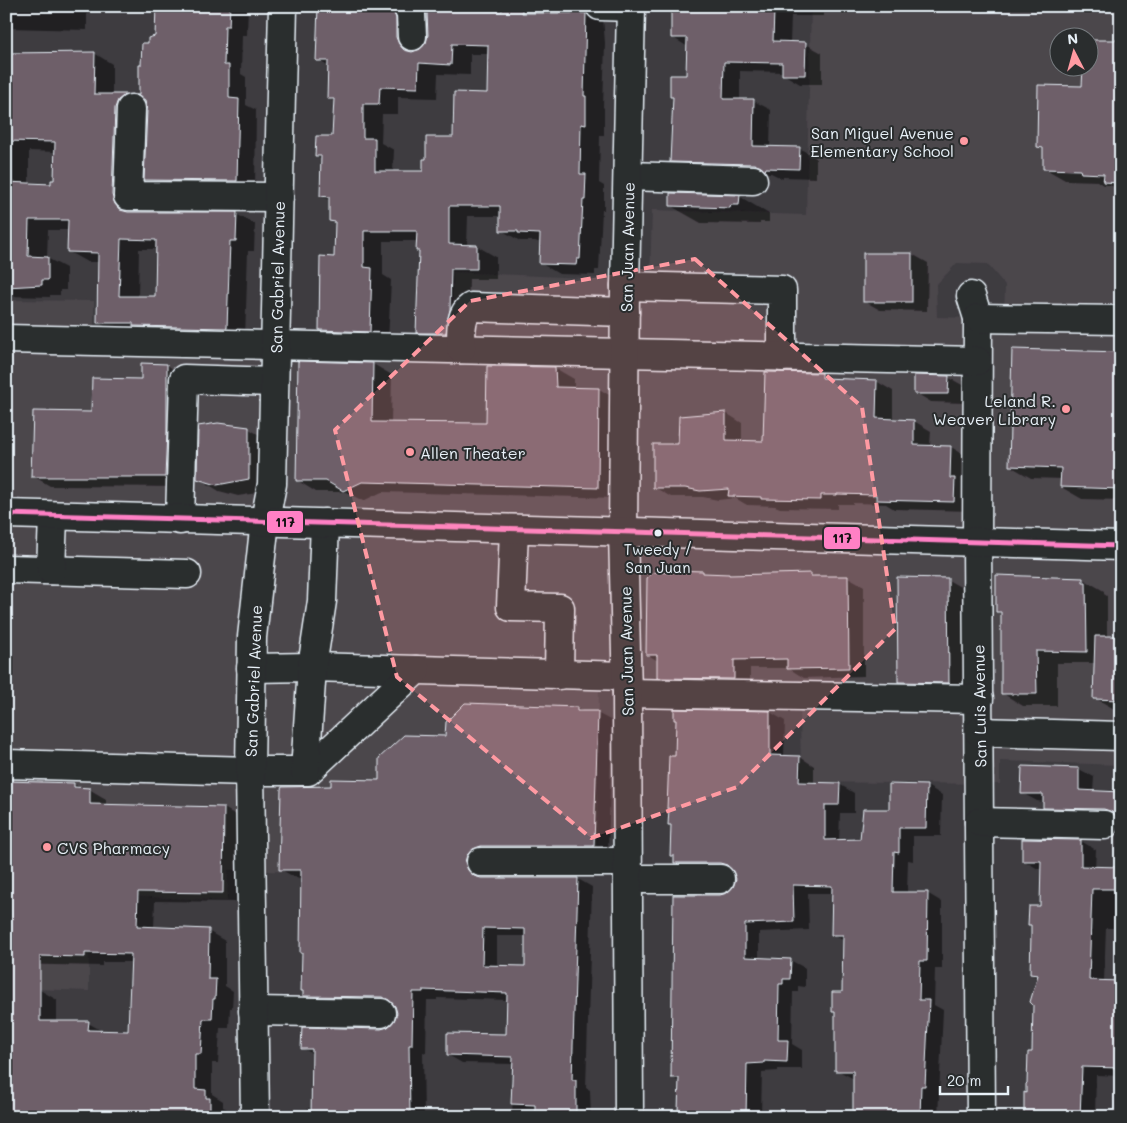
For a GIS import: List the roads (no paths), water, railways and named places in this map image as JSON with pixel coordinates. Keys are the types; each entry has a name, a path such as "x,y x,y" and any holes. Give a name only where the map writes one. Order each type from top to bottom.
{"street":[{"name":"San Gabriel Avenue","path":"255,1117 250,771 251,668 252,637 265,521 272,484 283,6"},
{"path":"408,6 411,14 412,36"},
{"path":"600,6 631,7"},
{"name":"San Juan Avenue","path":"629,1117 628,870 623,532 625,299 631,7"},
{"path":"131,109 128,196 279,197"},
{"path":"628,176 753,180"},
{"path":"461,349 462,319 466,310 471,307 782,290 782,357"},
{"name":"San Luis Avenue","path":"980,1117 977,361 974,307 1121,320"},
{"path":"6,339 977,361"},
{"path":"180,520 184,379 274,382"},
{"path":"6,514 1121,546"},
{"path":"51,570 53,516"},
{"path":"305,771 312,667 322,601 325,523"},
{"path":"514,529 511,607 560,608 559,675"},
{"path":"6,569 187,574"},
{"path":"251,668 312,667 559,675 626,685 979,700"},
{"path":"6,764 308,771 416,670"},
{"path":"979,732 1121,736"},
{"path":"979,822 1104,825"},
{"path":"481,862 628,870 720,879"},
{"path":"253,1011 381,1013"}],"place":[{"name":"San Miguel Avenue Elementary School","path":"964,141"},
{"name":"Leland R. Weaver Library","path":"1066,409"},
{"name":"Allen Theater","path":"410,452"},
{"name":"Tweedy / San Juan","path":"658,533"},
{"name":"CVS Pharmacy","path":"47,847"}]}
